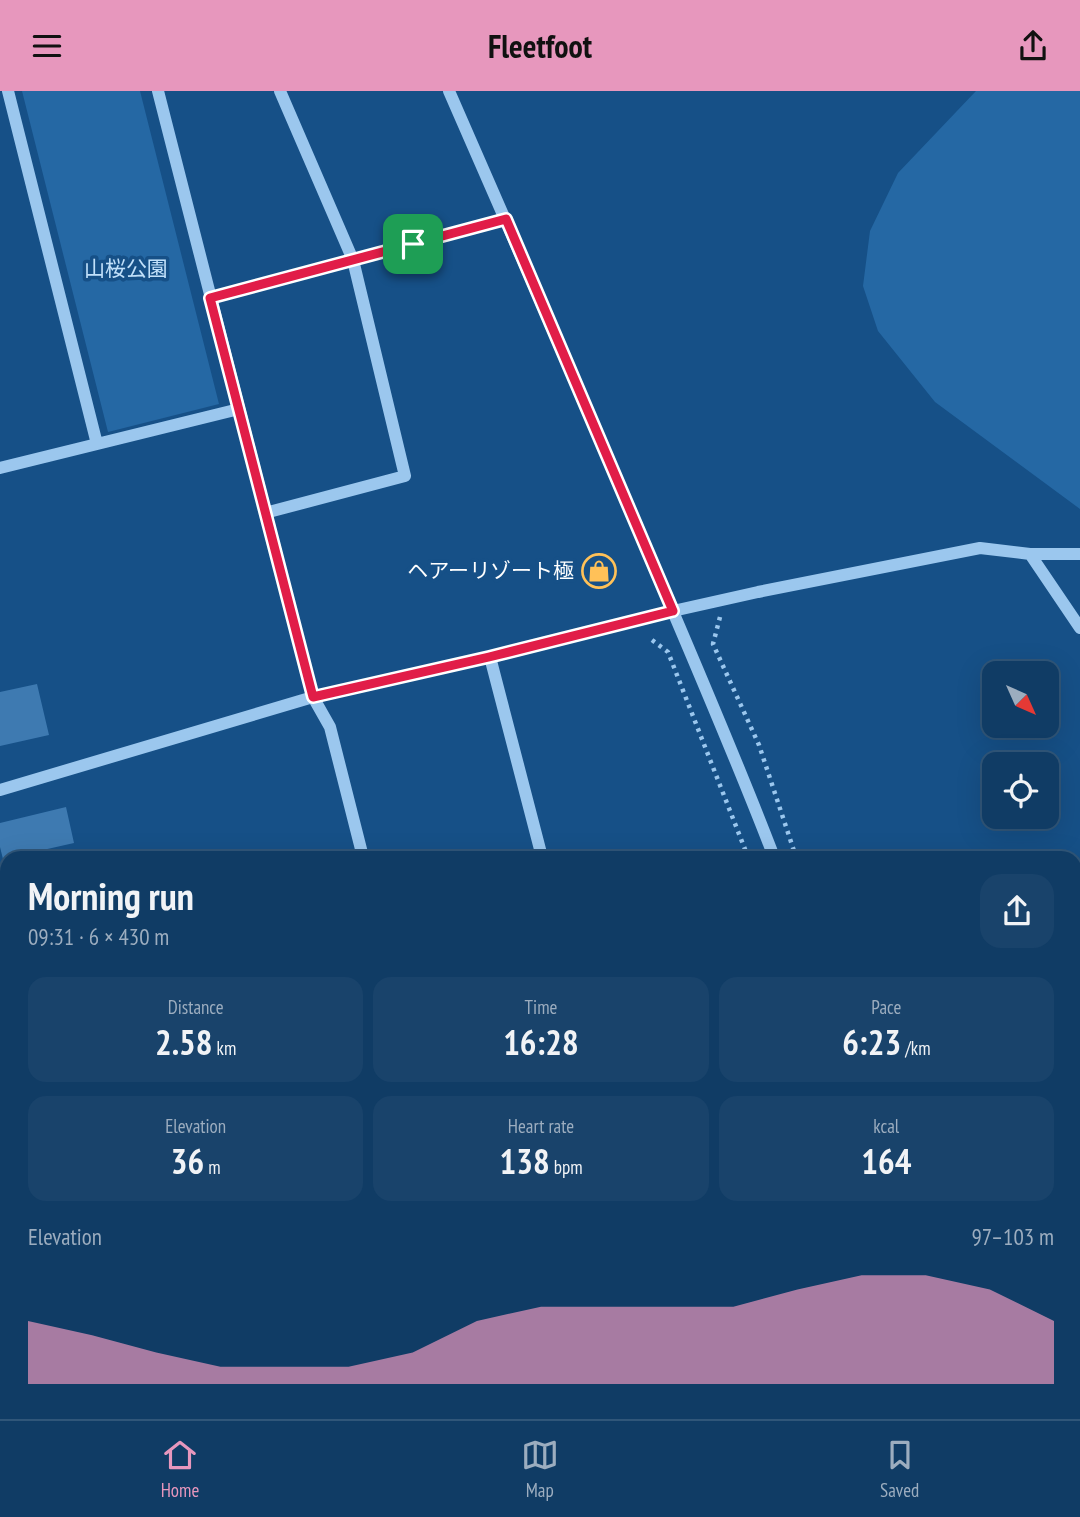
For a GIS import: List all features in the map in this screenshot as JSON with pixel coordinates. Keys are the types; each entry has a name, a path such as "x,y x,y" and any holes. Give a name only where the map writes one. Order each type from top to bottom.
{"street":[{"path":"8,91 97,444"},
{"path":"158,91 313,697 330,727 361,851"},
{"path":"265,513 405,476 353,260 280,91"},
{"path":"449,91 673,611 772,851"},
{"path":"210,298 506,219"},
{"path":"0,468 239,409"},
{"path":"0,790 313,697 673,611 980,548 1030,554 1080,554"},
{"path":"1030,554 1080,628"},
{"path":"489,657 540,851"}],"path":[{"path":"720,617 713,644 760,745 794,851"},
{"path":"652,640 668,652 746,851"}],"green space":[{"name":"山桜公園","path":"22,91 140,91 219,404 108,432"},
{"path":"976,91 1080,91 1080,509 935,402 878,331 863,286 870,231 898,173"}],"building":[{"path":"37,684 49,735 0,746 0,692"},
{"path":"66,807 74,843 38,851 1,851 0,823"}],"place":[{"name":"ヘアーリゾート極","path":"599,571"}],"route":[{"path":"506,219 673,611 313,697 210,298 413,244 506,219"}]}
